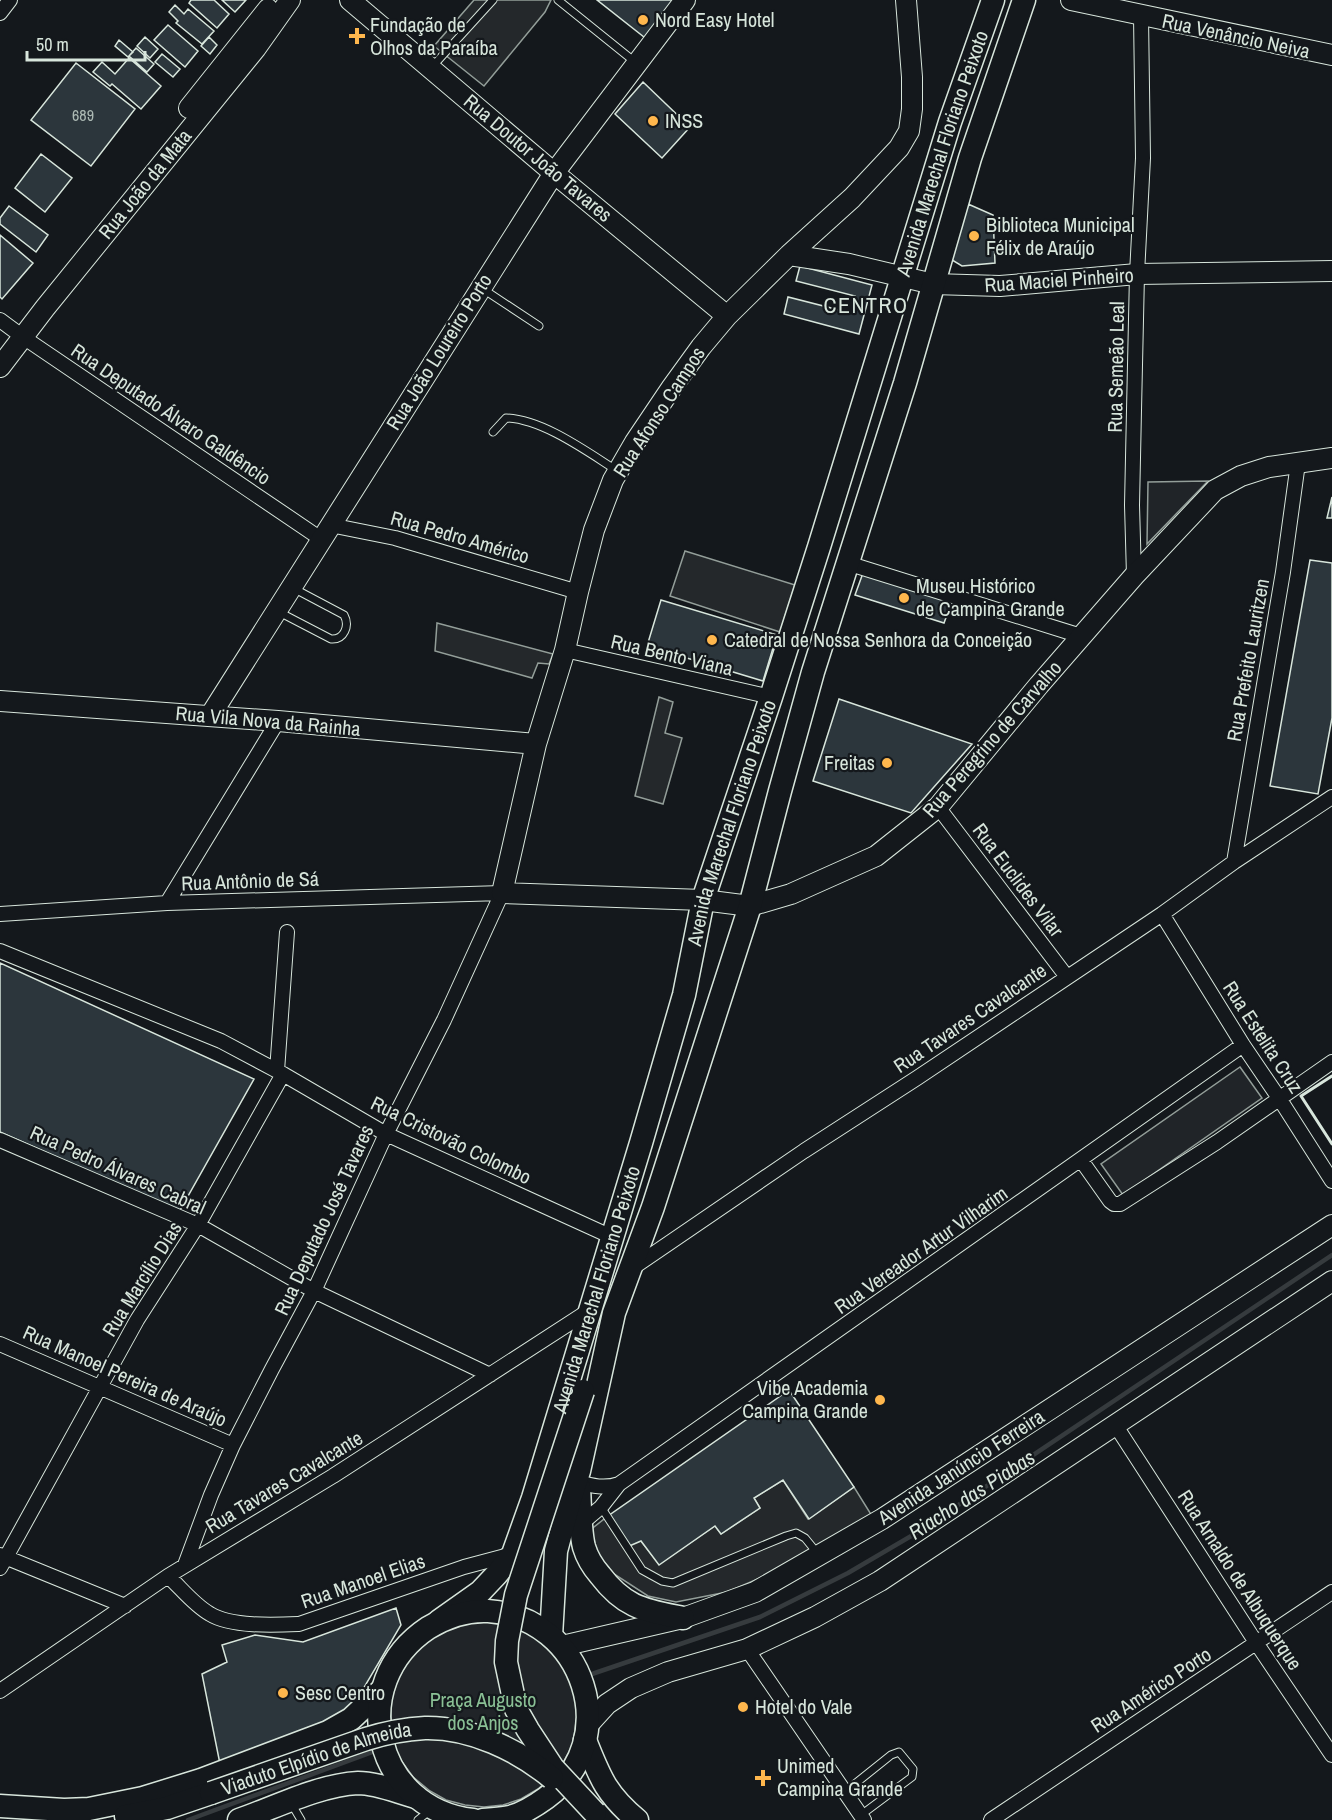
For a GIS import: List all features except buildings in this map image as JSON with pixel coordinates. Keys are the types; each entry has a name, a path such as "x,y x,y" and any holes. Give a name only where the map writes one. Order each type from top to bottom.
{"main road":[{"name":"Rua João da Mata","path":"0,367 9,333 275,0"},
{"name":"Rua João da Mata","path":"9,333 256,48 290,0"},
{"name":"Rua Doutor João Tavares","path":"350,0 727,316"},
{"name":"Rua João Loureiro Porto","path":"210,716 554,173 685,0"},
{"name":"Rua Afonso Campos","path":"502,893 536,744 565,650 594,530 618,472 634,442 672,387 727,316 852,198 899,148 909,130 912,110 906,0"},
{"name":"Avenida Marechal Floriano Peixoto","path":"439,1621 480,1592 513,1554 533,1498 684,995 703,900 771,697 950,122 993,0"},
{"name":"Avenida Marechal Floriano Peixoto","path":"557,1641 556,1551 578,1478 614,1313 653,1207 750,906 783,780 847,562 904,383 970,158 1024,0"},
{"name":"Rua Venâncio Neiva","path":"1071,0 1332,55"},
{"name":"Rua Maciel Pinheiro","path":"789,255 849,264 933,284 1000,286 1137,274 1332,271"},
{"name":"Rua Peregrino de Carvalho","path":"502,893 703,900 750,906 790,894 876,856 938,807 1081,636 1215,490 1241,476 1269,467 1332,458"},
{"name":"Rua Vila Nova da Rainha","path":"0,701 278,721 536,744"},
{"name":"Avenida Janúncio Ferreira","path":"557,1641 683,1618 755,1592 882,1519 1332,1225"},
{"path":"586,1733 608,1704 632,1688 668,1672 747,1649 815,1617 880,1581 1332,1281"},
{"name":"Viaduto Elpídio de Almeida","path":"599,1816 553,1768 528,1730 516,1709 506,1662 509,1629 516,1595 583,1391 614,1313"},
{"path":"578,1478 584,1547 593,1567 608,1587 627,1603 652,1612 683,1618"},
{"path":"424,1811 400,1780 384,1751 380,1736 378,1713 382,1690 394,1662 413,1638 439,1621 462,1613 487,1611 511,1614 532,1623 557,1641 573,1660 586,1694 586,1733 579,1757 566,1781 534,1807 514,1819 483,1820"},
{"path":"0,1806 64,1810 89,1809 143,1798 201,1780 328,1732 351,1719 382,1690"},
{"name":"Viaduto Elpídio de Almeida","path":"89,1809 128,1817 167,1808 366,1739 389,1732 426,1728 456,1731 505,1747 536,1766 599,1816"},
{"path":"586,1733 603,1783 610,1794 637,1820"},
{"path":"239,1820 296,1811 335,1787 358,1784 374,1785 424,1811 473,1820"}],"street":[{"path":"0,13 10,0"},
{"name":"Rua Semeão Leal","path":"1134,576 1132,505 1137,274 1143,158 1142,16"},
{"name":"Rua Deputado Álvaro Galdêncio","path":"9,333 325,532"},
{"name":"Rua Prefeito Lauritzen","path":"1234,862 1281,583 1298,463"},
{"name":"Rua Pedro Américo","path":"325,532 395,538 578,592"},
{"path":"847,562 1081,636"},
{"name":"Rua Bento Viana","path":"565,650 771,697"},
{"path":"167,903 278,721"},
{"name":"Rua Tavares Cavalcante","path":"630,1270 1162,914 1234,862 1332,797"},
{"name":"Rua Euclides Vilar","path":"938,807 1067,977"},
{"name":"Rua Antônio de Sá","path":"0,914 167,903 502,893"},
{"name":"Rua Deputado José Tavares","path":"185,1565 211,1495 233,1445 315,1291 386,1134 444,1020 502,893"},
{"name":"Rua Estelita Cruz","path":"1162,914 1243,1045 1332,1181"},
{"path":"280,1072 287,932"},
{"name":"Rua Cristovão Colombo","path":"0,951 221,1041 280,1072 386,1134 612,1237"},
{"name":"Rua Vereador Artur Vilharim","path":"582,1523 601,1507 619,1484 1243,1045"},
{"path":"1081,1160 1110,1201 1119,1204 1217,1142 1332,1062"},
{"name":"Rua Marcílio Dias","path":"2,1560 137,1320 198,1225 280,1072"},
{"name":"Rua Pedro Álvares Cabral","path":"0,1140 198,1225 315,1291 490,1375"},
{"name":"Rua Tavares Cavalcante","path":"0,1691 185,1565 333,1476 590,1310"},
{"name":"Rua Manoel Pereira de Araújo","path":"0,1344 233,1445"},
{"name":"Rua Arnaldo de Albuquerque","path":"1116,1426 1332,1755"},
{"path":"578,1478 600,1487 619,1484"},
{"name":"Rua Manoel Elias","path":"168,1576 211,1615 234,1622 270,1626 299,1624 464,1567 513,1554"},
{"path":"2,1560 125,1606"},
{"name":"Rua Américo Porto","path":"991,1820 1332,1592"},
{"path":"747,1649 846,1791 862,1818"}],"lane":[{"path":"431,68 493,0"},
{"path":"558,0 637,64"},
{"path":"481,288 539,326"},
{"path":"493,432 506,418 519,418 562,437 618,472"},
{"path":"276,610 331,639 336,639 346,629 347,620 344,615 291,586"},
{"path":"601,1507 642,1570 662,1581 673,1582 796,1533 805,1538 819,1556"},
{"path":"846,1791 891,1755 899,1752 913,1769 912,1777 862,1818"}],"green space":[{"path":"1208,481 1147,544 1148,482"},
{"path":"1240,1067 1262,1098 1123,1195 1101,1164"},
{"name":"Praça Augusto dos Anjos","path":"461,1619 526,1626 569,1670 578,1707 573,1744 552,1777 521,1799 503,1805 484,1807 465,1805 446,1800 430,1791 413,1777 400,1759 392,1739 390,1695 407,1655"}],"shaded area":[{"path":"474,0 551,0 545,12 484,86 434,46"},
{"path":"685,551 795,585 780,632 670,596"},
{"path":"437,623 553,654 549,664 538,663 532,678 435,651"},
{"path":"659,697 673,702 665,733 682,738 663,804 635,796"},
{"path":"783,1480 808,1519 854,1487 872,1516 765,1576 727,1592 676,1602 648,1596 614,1574 595,1552 585,1534 608,1516 641,1541 659,1564 715,1526 721,1534 760,1508 754,1498"}],"waterway":[{"name":"Riacho das Piabas","path":"586,1676 760,1617 848,1573 918,1532 1332,1255"},
{"name":"Riacho das Piabas","path":"188,1820 378,1750"}],"wall":[{"path":"1332,1076 1301,1096 1332,1144"}],"place":[{"name":"Nord Easy Hotel","path":"643,20"},
{"name":"Fundação de Olhos da Paraíba","path":"357,36"},
{"name":"INSS","path":"653,121"},
{"name":"Biblioteca Municipal Félix de Araújo","path":"974,236"},
{"name":"Museu Histórico de Campina Grande","path":"904,598"},
{"name":"Catedral de Nossa Senhora da Conceição","path":"712,640"},
{"name":"Freitas","path":"887,763"},
{"name":"Vibe Academia Campina Grande","path":"880,1400"},
{"name":"Sesc Centro","path":"283,1693"},
{"name":"Hotel do Vale","path":"743,1707"},
{"name":"Unimed Campina Grande","path":"763,1778"}],"district":[{"name":"CENTRO","path":"866,305"}]}
